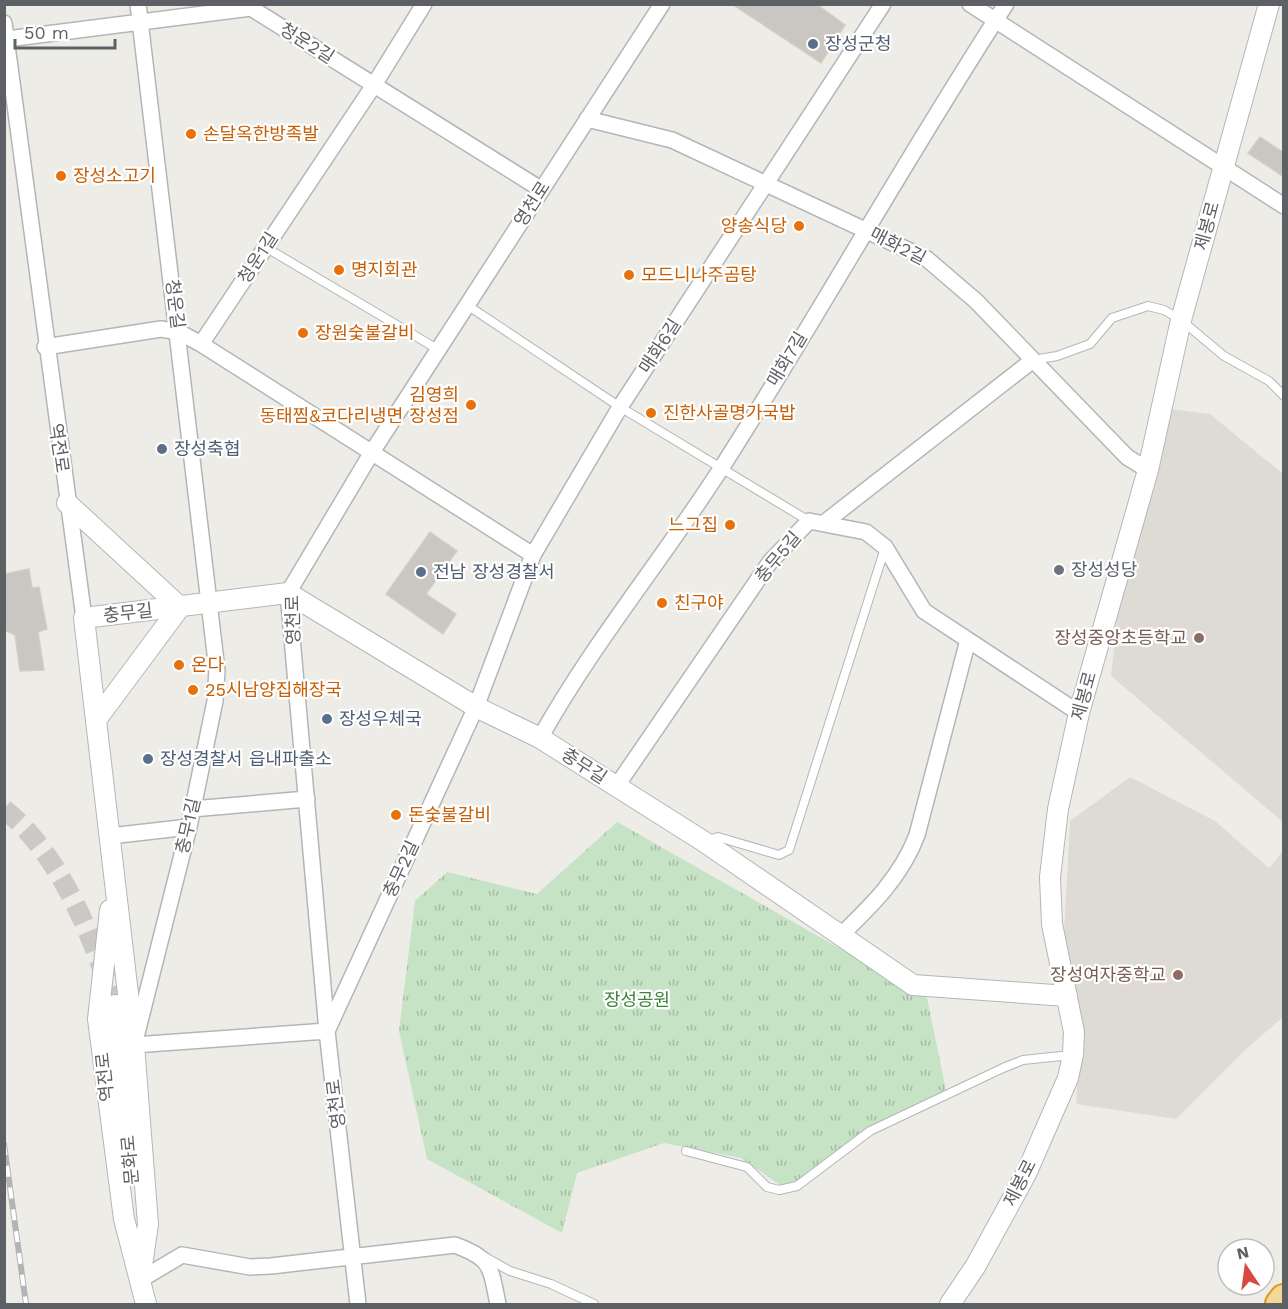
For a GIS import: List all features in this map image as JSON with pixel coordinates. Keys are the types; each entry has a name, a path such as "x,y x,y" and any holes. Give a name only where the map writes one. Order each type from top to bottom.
{"highway":[{"path":"1280,1305 1284,1299"}],"street":[{"name":"청운길","path":"138,4 212,603"},
{"name":"청운1길","path":"201,344 374,85 424,4"},
{"name":"매화6길","path":"476,707 533,555 620,407 883,4"},
{"path":"970,4 1284,206"},
{"name":"매화7길","path":"540,738 570,685 721,468 1006,4"},
{"name":"제봉로","path":"950,1305 975,1267 1026,1174 1068,1078 1074,1055 1074,1032 1052,924 1050,877 1058,809 1079,713 1148,470 1181,320 1269,4"},
{"name":"영천로","path":"358,1305 327,1031 288,593 372,452 587,119 654,7"},
{"name":"청운2길","path":"5,28 140,23 251,8 542,190"},
{"name":"역전로","path":"5,28 45,346 84,618 134,1045 148,1224 141,1280"},
{"name":"매화2길","path":"587,119 672,140 927,259 976,301 1127,457 1148,470"},
{"path":"45,346 161,329 179,333 201,344 533,555"},
{"path":"817,522 1033,360"},
{"path":"67,503 180,608 96,720"},
{"name":"충무5길","path":"616,787 770,562 817,522 866,532 885,547 924,611 1079,713"},
{"name":"충무길","path":"84,618 288,593 476,707 540,738 703,841 913,985 1066,996"},
{"name":"충무1길","path":"134,1045 189,827 216,688 217,653 212,603"},
{"path":"841,935 897,876 909,855 920,824 968,640"},
{"name":"충무2길","path":"327,1031 476,707"},
{"path":"192,809 306,800"},
{"path":"110,836 189,827"},
{"name":"역전로","path":"114,872 98,1019 118,1185 124,1220 146,1305"},
{"name":"문화로","path":"115,1005 141,1280"},
{"path":"134,1045 327,1031"},
{"path":"141,1280 182,1255 250,1267 454,1245 479,1254 491,1270 498,1305"}],"lane":[{"path":"265,247 439,351"},
{"path":"467,306 620,407 817,522"},
{"path":"1033,360 1057,356 1090,344 1112,318 1148,306 1164,310 1181,320 1224,356 1269,381 1284,396"},
{"path":"703,841 718,837 779,855 789,850 885,547"},
{"path":"686,1151 747,1167 767,1187 779,1190 798,1186 870,1131 1023,1060 1074,1055"},
{"path":"479,1254 510,1270 551,1284 594,1305"}],"shaded area":[{"name":"장성중앙초등학교","path":"1170,409 1210,414 1283,474 1283,822 1111,676 1119,599"},
{"name":"장성여자중학교","path":"1130,777 1215,821 1269,868 1283,851 1283,1017 1244,1051 1176,1119 1076,1104 1081,1024 1064,934 1070,821"}],"green space":[{"name":"장성공원","path":"617,822 927,998 947,1095 870,1131 786,1189 741,1158 664,1143 577,1173 562,1233 427,1159 399,1031 415,901 447,872 537,894"}],"building":[{"name":"장성군청","path":"732,4 816,4 845,25 821,63"},
{"path":"1260,137 1284,153 1284,177 1248,153"},
{"name":"전남 장성경찰서","path":"430,532 457,551 426,594 456,614 443,634 386,594"},
{"path":"29,569 32,588 39,587 47,629 38,632 44,670 20,671 15,635 4,630 4,574"}],"tunnel":[{"path":"4,809 43,850 59,874 85,925 115,1005"}],"railway":[{"path":"4,1144 26,1304"}],"place":[{"name":"장성군청","path":"813,44"},
{"name":"손달옥한방족발","path":"191,134"},
{"name":"장성소고기","path":"61,176"},
{"name":"양송식당","path":"799,226"},
{"name":"명지회관","path":"339,270"},
{"name":"모드니나주곰탕","path":"629,275"},
{"name":"장원숯불갈비","path":"303,333"},
{"name":"김영희 동태찜&코다리냉면 장성점","path":"471,405"},
{"name":"진한사골명가국밥","path":"651,413"},
{"name":"장성축협","path":"162,449"},
{"name":"느그집","path":"730,525"},
{"name":"장성성당","path":"1059,570"},
{"name":"전남 장성경찰서","path":"421,572"},
{"name":"친구야","path":"662,603"},
{"name":"장성중앙초등학교","path":"1199,638"},
{"name":"온다","path":"179,665"},
{"name":"25시남양집해장국","path":"193,690"},
{"name":"장성우체국","path":"327,719"},
{"name":"장성경찰서 읍내파출소","path":"148,759"},
{"name":"돈숯불갈비","path":"396,815"},
{"name":"장성여자중학교","path":"1178,975"}]}
